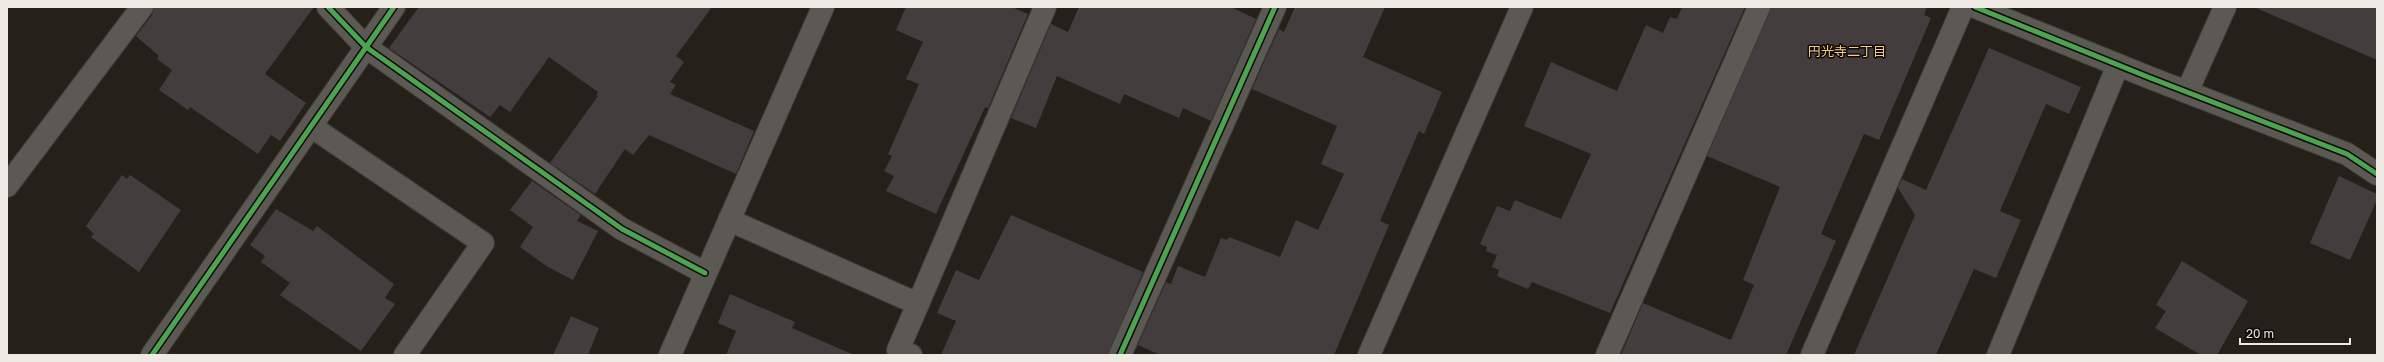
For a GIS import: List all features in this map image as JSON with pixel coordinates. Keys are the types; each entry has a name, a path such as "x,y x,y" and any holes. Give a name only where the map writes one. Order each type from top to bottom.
{"street":[{"path":"7,186 142,7"},
{"path":"328,7 366,47 622,229 705,273"},
{"path":"152,355 394,7"},
{"path":"670,355 823,7"},
{"path":"902,353 918,304 1045,7"},
{"path":"1120,355 1275,7"},
{"path":"1369,355 1522,7"},
{"path":"1607,355 1759,7"},
{"path":"1812,355 1964,7"},
{"path":"2187,92 2225,7"},
{"path":"1986,9 2118,65 2347,154 2375,167"},
{"path":"1998,355 2118,65"},
{"path":"312,127 483,243 405,355"},
{"path":"729,220 918,304"}],"building":[{"path":"154,7 314,7 265,74 306,103 280,141 271,135 258,154 190,107 188,110 159,90 172,70 157,59 159,56 136,36 152,15"},
{"path":"419,7 712,7 676,56 684,62 670,82 676,85 670,94 754,131 736,174 649,135 633,155 625,149 595,194 550,163 598,96 596,95 598,92 549,57 510,112 500,105 490,117 389,48"},
{"path":"906,7 1012,7 1028,14 988,108 985,107 936,214 886,191 894,176 884,171 892,156 888,154 919,84 906,79 923,42 896,30"},
{"path":"1079,7 1231,7 1256,19 1211,121 1183,108 1179,118 1124,94 1120,104 1057,76 1036,128 1011,118 1051,24 1068,32"},
{"path":"1295,7 1385,7 1363,57 1442,92 1424,134 1419,131 1380,221 1389,225 1334,355 1160,355 1138,345 1166,282 1171,284 1178,266 1205,277 1221,238 1227,240 1229,237 1280,257 1296,220 1318,230 1344,174 1321,164 1337,126 1252,89 1279,29 1284,32"},
{"path":"1682,7 1745,7 1610,313 1532,282 1528,289 1497,276 1499,270 1492,267 1497,255 1486,251 1487,247 1480,244 1497,206 1510,211 1515,200 1561,219 1591,154 1524,126 1551,62 1617,91 1646,25 1663,33 1670,17 1677,19"},
{"path":"1771,7 1927,7 1924,15 1931,18 1879,140 1864,134 1821,234 1836,241 1786,355 1621,355 1643,303 1731,340 1754,285 1743,280 1780,187 1707,156"},
{"path":"2254,7 2377,7 2377,60"},
{"path":"1989,48 2081,87 2069,114 2046,104 2000,211 2021,220 1996,278 1974,269 1936,355 1854,355 1915,215 1898,188 1902,179 1926,190"},
{"path":"122,175 127,179 130,175 181,210 139,272 91,237 94,234 86,226"},
{"path":"2339,176 2377,194 2377,200 2350,260 2310,243"},
{"path":"532,181 581,215 577,221 598,231 573,280 548,267 520,247 533,227 510,210"},
{"path":"276,209 313,231 317,226 394,284 385,298 395,304 361,351 280,295 290,283 261,262 265,256 250,245"},
{"path":"1011,215 1143,272 1108,355 941,355 956,321 937,313 956,270 979,280"},
{"path":"2182,261 2248,301 2217,355 2201,355 2155,328 2166,311 2156,305"},
{"path":"730,294 795,322 792,328 854,355 726,355 736,331 718,323"},
{"path":"571,316 599,328 588,355 553,355"}],"cycle path":[{"path":"328,7 366,47 622,229 705,273"},
{"path":"152,355 394,7"},
{"path":"1120,355 1275,7"},
{"path":"1975,7 2148,77 2347,154 2377,174"}],"district":[{"name":"円光寺二丁目","path":"1847,51"}]}
